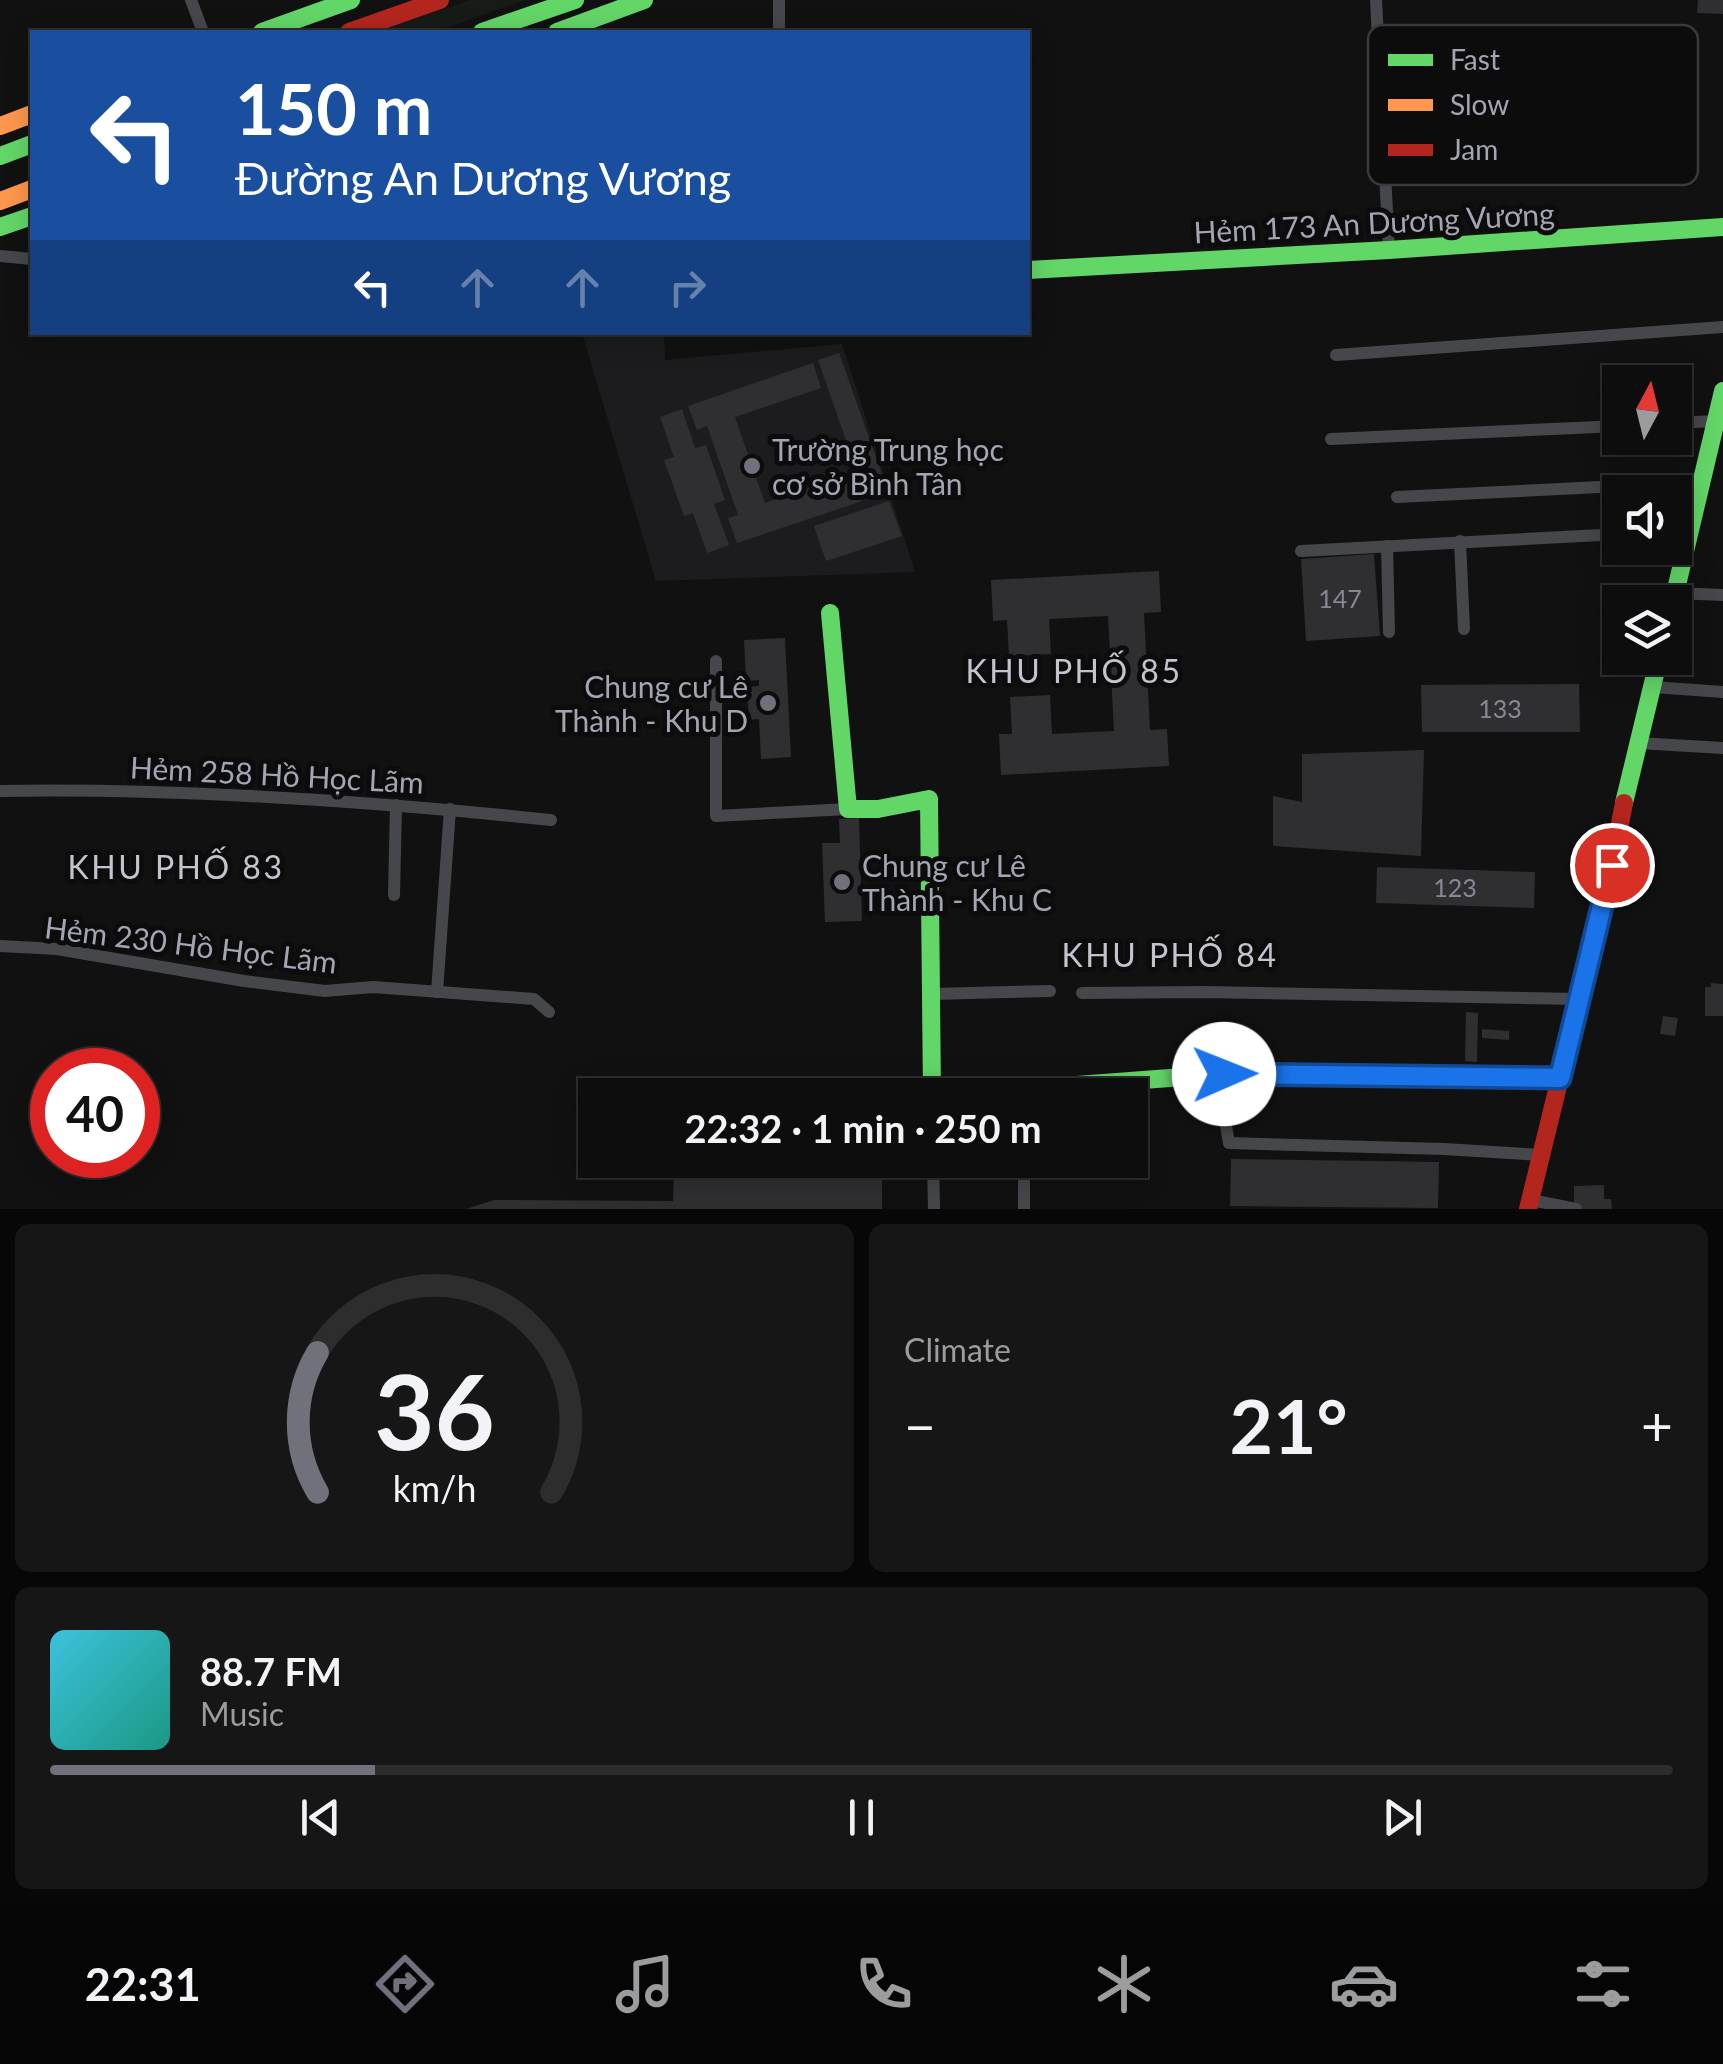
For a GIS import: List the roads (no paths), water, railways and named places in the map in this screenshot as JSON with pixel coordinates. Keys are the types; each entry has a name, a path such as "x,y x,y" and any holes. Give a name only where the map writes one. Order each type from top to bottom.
{"main road":[{"path":"268,30 351,0"},
{"path":"355,30 440,0"},
{"path":"488,30 575,0"},
{"path":"562,30 644,0"},
{"path":"0,126 30,115"},
{"path":"0,156 30,145"},
{"path":"0,201 30,191"},
{"path":"0,228 30,217"},
{"name":"Hẻm 173 An Dương Vương","path":"1030,270 1723,228"},
{"path":"1692,506 1720,407"},
{"path":"830,613 848,809 878,809 929,799 932,1078"},
{"path":"1530,1204 1655,675"},
{"path":"1148,1081 1224,1074 1560,1078"}],"street":[{"path":"191,0 202,30"},
{"path":"779,0 779,30"},
{"path":"1376,0 1377,25"},
{"path":"1386,185 1389,250"},
{"path":"0,256 30,260"},
{"path":"1336,355 1723,326"},
{"path":"1692,417 1720,407"},
{"path":"1331,439 1602,427"},
{"path":"1397,497 1701,482"},
{"path":"1301,551 1602,535"},
{"path":"1460,542 1464,628"},
{"path":"1386,546 1389,632"},
{"path":"1692,597 1723,595"},
{"path":"716,661 716,816 848,809"},
{"path":"1653,687 1723,692"},
{"path":"1638,743 1723,748"},
{"name":"Hẻm 258 Hồ Học Lãm","path":"0,791 88,790 396,805 551,820"},
{"path":"394,895 396,805"},
{"path":"437,992 450,809"},
{"name":"Hẻm 230 Hồ Học Lãm","path":"0,946 57,950 325,992 374,987 534,998 549,1012"},
{"path":"932,994 1050,991"},
{"path":"1082,993 1578,998"},
{"path":"1224,1074 1229,1143 1542,1154"},
{"path":"933,1178 934,1209"},
{"path":"1024,1178 1024,1209"},
{"path":"1530,1204 1576,1209"}],"place":[{"name":"Trường Trung học cơ sở Bình Tân","path":"752,466"},
{"name":"Chung cư Lê Thành - Khu D","path":"768,703"},
{"name":"Chung cư Lê Thành - Khu C","path":"842,882"}],"district":[{"name":"KHU PHỐ 85","path":"1074,670"},
{"name":"KHU PHỐ 83","path":"176,866"},
{"name":"KHU PHỐ 84","path":"1170,954"}]}
